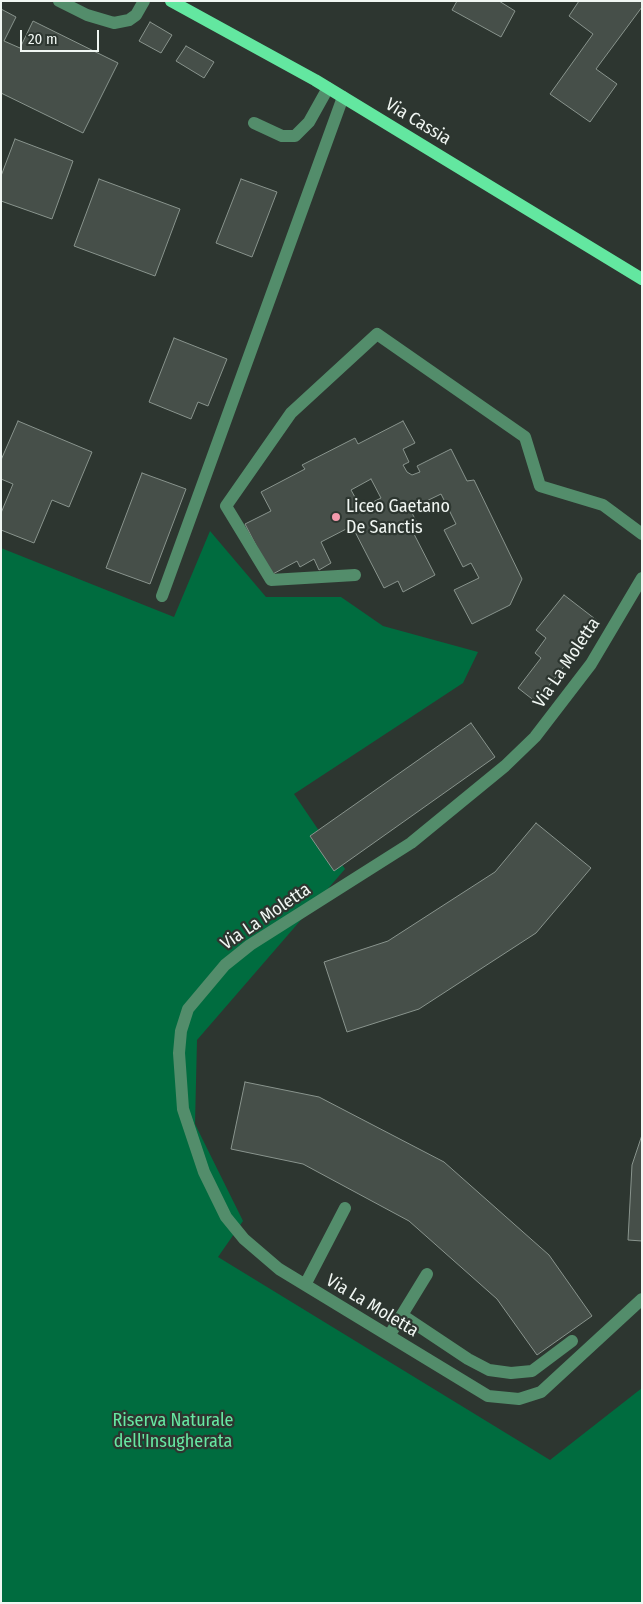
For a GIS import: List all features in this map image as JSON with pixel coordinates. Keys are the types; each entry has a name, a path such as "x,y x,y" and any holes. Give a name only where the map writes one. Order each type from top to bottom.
{"main road":[{"name":"Via Cassia","path":"171,1 241,37 328,88 642,279"}],"street":[{"path":"59,1 87,15 114,23 129,20 136,15 144,1"},
{"path":"254,123 282,136 295,136 309,122 328,88"},
{"path":"162,596 343,97"},
{"path":"355,575 271,580 226,506 291,413 377,334 525,437 540,486 602,505 642,534"},
{"name":"Via La Moletta","path":"642,578 591,664 546,725 524,749 411,843 233,958 205,986 188,1009 182,1025 179,1053 185,1118 204,1172 226,1217 244,1239 265,1259 305,1285 488,1396 519,1398 545,1389 642,1300"},
{"path":"305,1285 345,1208"},
{"path":"389,1336 427,1274"},
{"path":"402,1315 468,1360 489,1370 511,1373 532,1371 572,1341"}],"green space":[{"name":"Riserva Naturale dell'Insugherata","path":"210,531 266,597 341,597 383,626 478,652 463,683 294,794 345,869 197,1040 195,1124 243,1221 218,1257 550,1460 642,1388 642,1603 1,1603 1,548 174,617"}],"building":[{"path":"457,1 499,1 515,11 501,37 452,10"},
{"path":"579,1 642,1 642,7 596,69 617,84 590,122 550,94 593,34 569,16"},
{"path":"1,9 16,17 4,41 20,48 33,21 118,63 83,133 1,93"},
{"path":"150,22 172,35 161,53 139,41"},
{"path":"186,46 214,62 204,78 176,61"},
{"path":"15,139 73,161 52,219 1,201 1,176"},
{"path":"99,179 180,209 155,276 74,246"},
{"path":"241,179 277,192 252,257 216,243"},
{"path":"174,338 227,359 208,406 198,402 191,419 149,402"},
{"path":"18,421 92,452 69,507 52,500 34,543 1,530 1,513 13,484 1,479 1,460"},
{"name":"Liceo Gaetano De Sanctis","path":"403,421 415,443 403,449 409,462 403,465 407,472 412,475 420,472 417,466 451,449 467,481 474,480 522,579 510,605 472,624 454,590 479,578 471,563 463,567 444,530 456,524 441,494 410,509 421,531 414,534 435,575 403,592 398,581 384,588 352,526 321,542 331,563 319,570 314,559 300,567 297,561 271,575 245,524 271,511 261,492 305,469 302,465 355,438 358,444","holes":["371,479 381,498 361,508 351,490"]},
{"path":"142,473 186,489 150,584 106,568"},
{"path":"564,595 599,622 536,702 518,688 541,658 535,653 546,638 536,630"},
{"path":"471,723 495,757 334,871 310,836"},
{"path":"536,823 591,868 536,933 419,1009 347,1032 324,962 388,941 495,872"},
{"path":"245,1082 319,1097 444,1162 549,1255 592,1316 537,1355 497,1299 409,1221 303,1164 231,1149"},
{"path":"642,1135 642,1241 628,1240 632,1165"}],"place":[{"name":"Liceo Gaetano De Sanctis","path":"336,517"}]}
